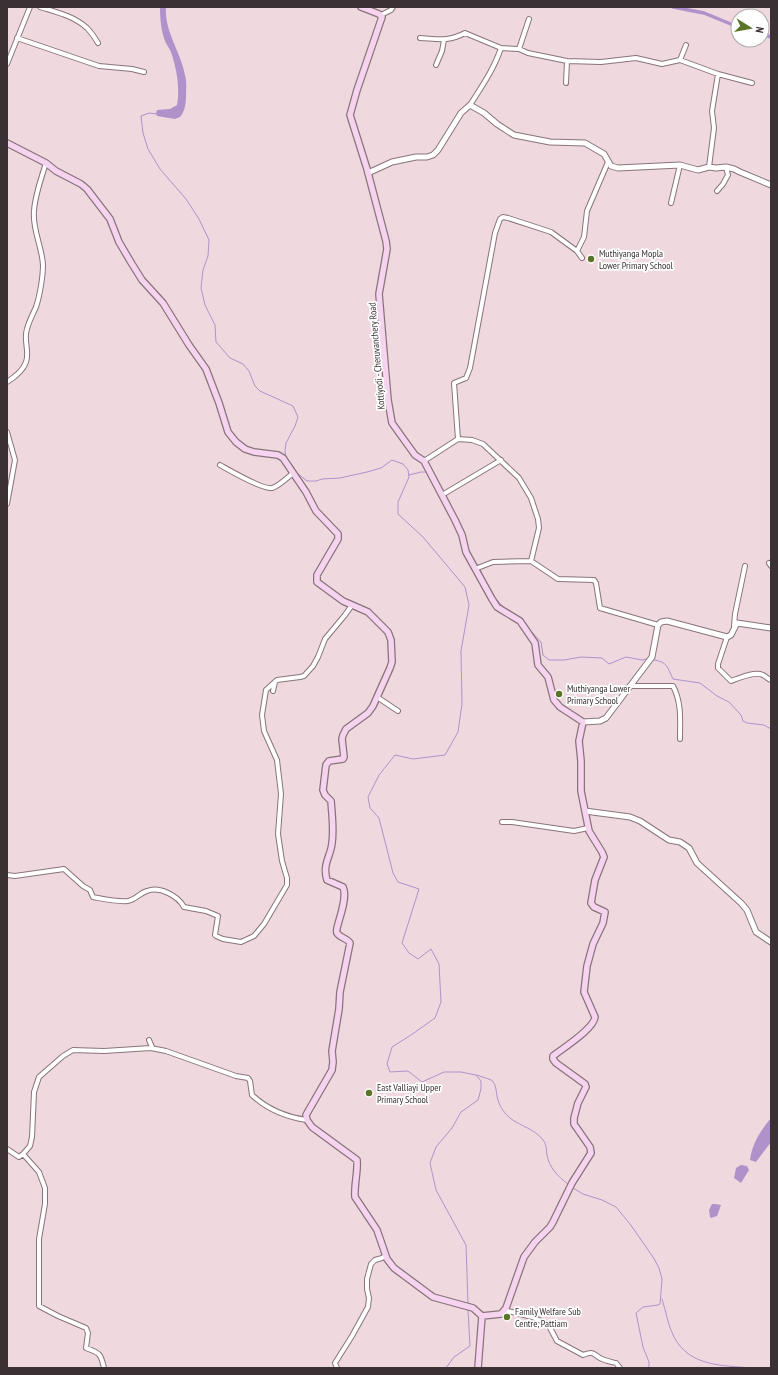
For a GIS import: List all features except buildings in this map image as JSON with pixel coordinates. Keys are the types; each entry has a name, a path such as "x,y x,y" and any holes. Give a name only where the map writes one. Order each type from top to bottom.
{"main road":[{"path":"361,7 381,15"},
{"name":"Kottiyodi - Cheruvanchery Road","path":"381,15 381,20 350,115 368,173 386,241 387,249 379,294 388,400 392,423 415,455 424,461 462,535 466,552 497,607 520,621 535,643 538,665 548,677 554,700 560,707 584,722"},
{"path":"7,143 81,184 87,189 110,219 119,242 142,280 163,303 206,369 228,432 245,449 283,458 306,492 316,511 338,534 338,539 317,575 317,582 343,601 368,612 388,632 390,637 392,662 377,697 368,713 346,729 342,739 344,753 343,759 326,762 323,790 325,795 331,801 332,835 332,844 326,862 326,876 327,880 343,887 345,891 343,912 336,929 336,933 348,940 350,943 340,992 339,1010 332,1051 332,1070 306,1114 307,1120 312,1127 357,1160 358,1168 354,1192 355,1197 377,1230 386,1255 394,1268 434,1297 473,1308 482,1316 501,1314 504,1310 518,1277 524,1257 535,1242 550,1227 572,1183 591,1153 590,1147 574,1124 578,1103 586,1087 581,1081 556,1063 553,1059 553,1056 590,1028 595,1021 595,1017 584,992 587,966 593,944 603,923 605,912 594,907 591,903 595,880 604,857 588,828 580,791 581,761 579,741 584,722"},
{"path":"478,1368 482,1316"}],"street":[{"path":"7,64 30,7"},
{"path":"40,7 60,13 79,22 88,28 98,43"},
{"path":"381,15 391,10 393,7"},
{"path":"519,49 529,19"},
{"path":"420,38 444,40 465,33 501,48 519,49 528,53 567,61 600,62 636,58 662,64 680,60 718,74 752,83"},
{"path":"17,38 99,66 132,69 144,72"},
{"path":"436,65 444,40"},
{"path":"680,60 686,45"},
{"path":"368,173 392,162 416,157 427,158 433,155 438,150 461,113 470,105 497,61 501,48"},
{"path":"566,83 567,61"},
{"path":"709,167 714,128 712,111 718,74"},
{"path":"470,105 484,113 514,135 550,142 586,143 604,154 611,166 618,168 680,165 698,170 709,167 726,167 771,185"},
{"path":"577,251 584,237 587,211 608,162"},
{"path":"7,382 19,373 26,362 28,356 26,330 40,293 43,266 41,250 35,230 34,210 46,164"},
{"path":"671,203 680,165"},
{"path":"717,191 728,175 726,167"},
{"path":"458,439 454,383 466,378 470,368 500,219 503,217 508,218 551,232 577,251 582,258"},
{"path":"7,432 15,460 7,504"},
{"path":"424,461 458,439 472,440 483,444 501,460 519,478 531,498 538,519 539,528 531,561"},
{"path":"442,495 501,460"},
{"path":"220,465 247,480 269,488 274,488 293,473"},
{"path":"475,569 492,562 531,561 558,579 594,580 600,608 658,625"},
{"path":"584,722 600,721 606,718 652,657 658,625 661,622 667,621 726,637 731,635 745,566"},
{"path":"7,875 15,876 64,869 83,886 90,890 93,897 105,899 127,901 132,900 147,891 154,890 169,893 181,902 184,907 206,911 218,916 215,934 220,939 241,942 254,936 264,924 287,885 287,878 282,861 278,834 281,794 277,760 264,731 262,715 266,690 275,682 283,679 304,676 313,666 318,657 324,639 352,605"},
{"path":"734,626 736,623 740,623 771,628"},
{"path":"726,637 718,668 731,681 751,674 763,675 768,680 771,680"},
{"path":"273,691 275,682"},
{"path":"630,686 674,686 678,698 680,738"},
{"path":"377,697 398,711"},
{"path":"585,811 630,817 669,840 680,842 689,848 697,863 736,898 747,910 756,932 771,942"},
{"path":"502,822 512,822 574,831 588,828"},
{"path":"149,1040 152,1047 151,1048"},
{"path":"7,1149 19,1158 30,1146 32,1137 34,1092 39,1077 63,1056 73,1050 104,1051 151,1048 166,1051 236,1076 248,1078 250,1081 252,1095 260,1103 293,1118 307,1120"},
{"path":"23,1154 39,1172 45,1188 45,1204 39,1239 39,1306 86,1328 88,1333 86,1348 97,1352 102,1356 104,1368"},
{"path":"337,1368 335,1363 368,1307 369,1298 367,1279 371,1264 375,1260 386,1255"},
{"path":"504,1310 548,1324 557,1341 583,1355 591,1352 601,1359 616,1363 620,1368"}],"shaded area":[{"path":"160,7 166,7 166,16 170,33 183,66 186,80 185,107 180,117 175,119 157,116 156,113 157,110 170,109 177,105 178,93 177,74 174,61 165,41"},
{"path":"771,1118 771,1142 756,1162 750,1160 753,1148 758,1138"},
{"path":"741,1165 747,1166 749,1170 741,1183 734,1178 736,1168"},
{"path":"712,1204 721,1205 717,1216 711,1218 709,1210"}],"waterway":[{"path":"673,7 704,13 730,24"},
{"path":"157,114 149,113 141,116 143,133 148,149 160,169 186,199 199,219 209,240 208,256 203,270 201,288 205,305 215,325 216,342 230,358 243,364 249,371 255,386 260,391 293,406 298,417 286,443 286,457 297,473 307,481 340,478 367,472 381,468 392,460 403,464 408,470 409,477 398,502 398,514 423,537 465,587 469,605 461,651 462,704 458,732 445,755 413,759 395,755 379,775 368,797 370,808 379,818 393,873 398,882 419,889 402,943 409,953 418,959 431,949 439,964 441,1002 435,1018 392,1047 387,1064 390,1072 408,1071 422,1082 444,1072 461,1072 476,1075 481,1081 481,1089 478,1100 461,1112 452,1128 436,1147 430,1163 436,1190 466,1245 468,1303"},
{"path":"409,475 428,472"},
{"path":"474,561 478,566"},
{"path":"480,569 485,581"},
{"path":"492,594 505,609 509,610 518,617"},
{"path":"528,628 541,642 543,655 549,660 564,660 581,657 602,658 609,664 626,657 642,660 646,659"},
{"path":"654,660 665,664 673,679 700,683 717,696 729,702 741,715 743,721 747,723 764,725 771,729"},
{"path":"477,1075 493,1082 499,1103 508,1116 540,1136 546,1145 548,1159 552,1168 557,1175 568,1184"},
{"path":"573,1188 583,1194 602,1200 616,1207 630,1224 659,1268 662,1279 660,1304 643,1307 636,1313 643,1347 649,1362 649,1368"},
{"path":"662,1299 672,1333 681,1347 689,1354 708,1363 750,1368"},
{"path":"446,1368 454,1357 470,1346 468,1310"}],"place":[{"name":"Muthiyanga Mopla Lower Primary School","path":"591,259"},
{"name":"Muthiyanga Lower Primary School","path":"559,694"},
{"name":"East Valliayi Upper Primary School","path":"369,1093"},
{"name":"Family Welfare Sub Centre, Pattiam","path":"507,1317"}]}
